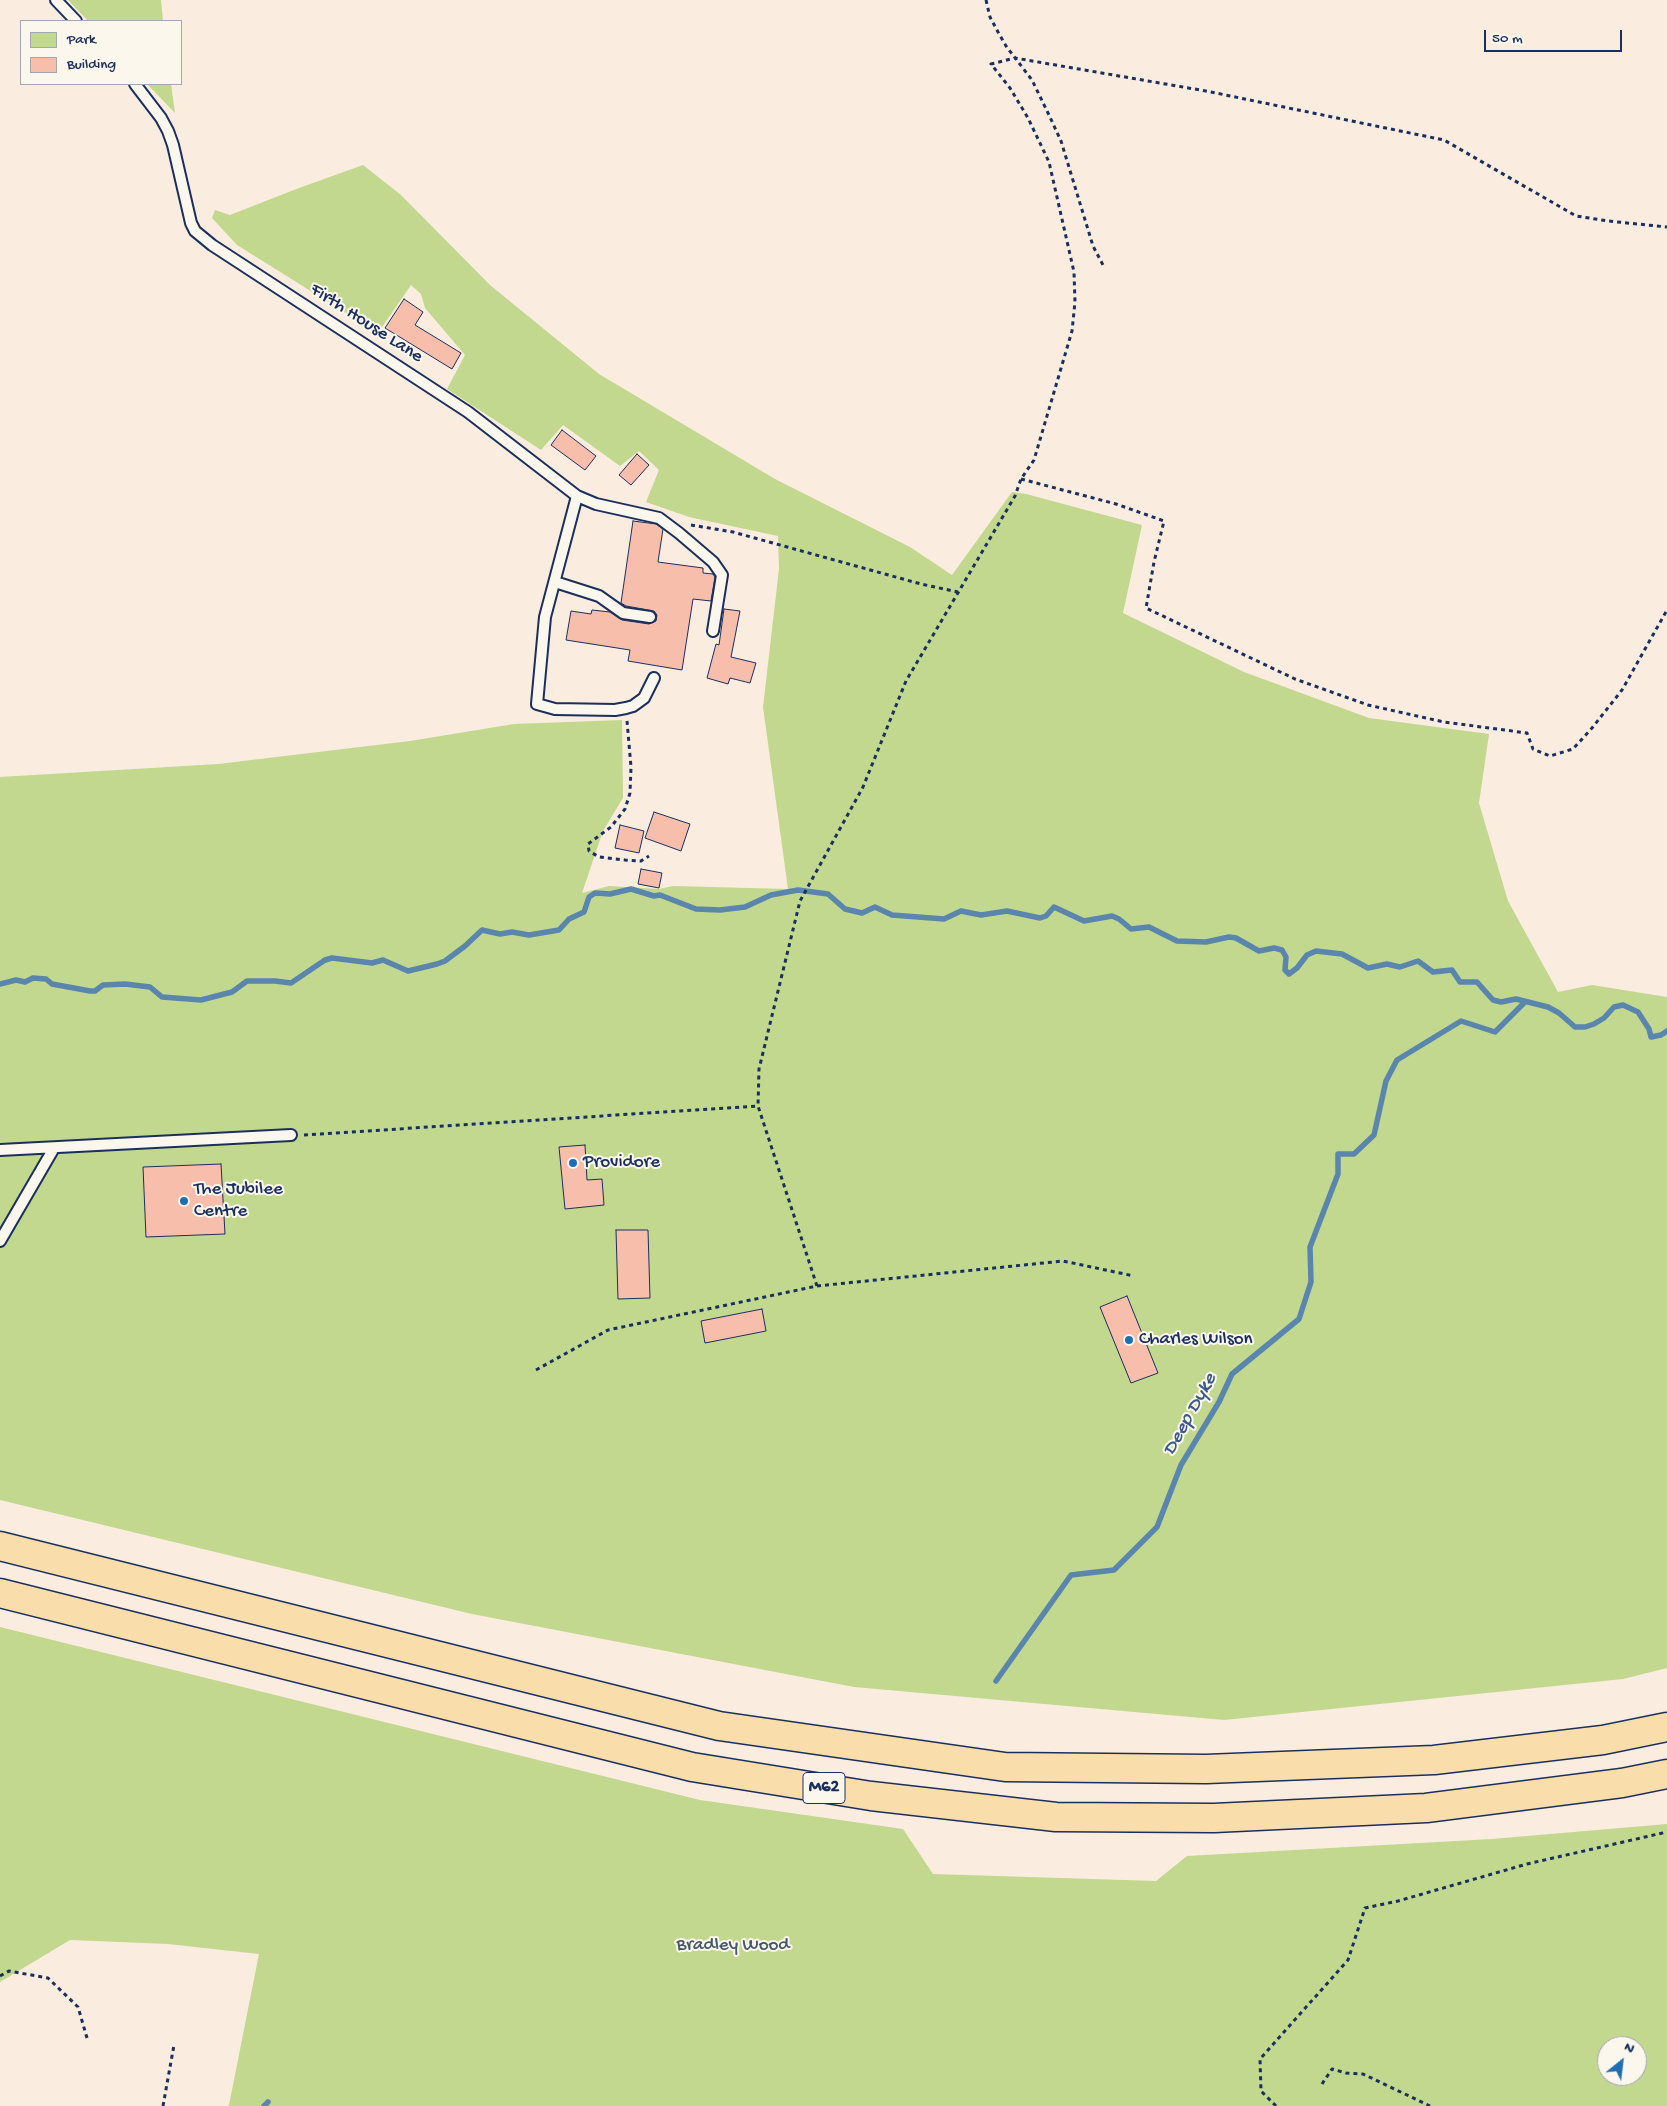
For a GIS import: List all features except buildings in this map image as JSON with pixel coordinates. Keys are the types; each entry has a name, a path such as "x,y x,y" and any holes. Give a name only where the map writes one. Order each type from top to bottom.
{"highway":[{"path":"0,1546 719,1726 1005,1767 1206,1769 1434,1760 1603,1740 1667,1727"},
{"name":"M62","path":"0,1593 692,1767 871,1796 1056,1817 1214,1818 1426,1808 1622,1783 1667,1774"}],"lane":[{"path":"56,0 75,20"},
{"name":"Firth House Lane","path":"136,85 157,112 168,131 191,223 201,237 468,412 577,496 596,504 659,518"},
{"path":"577,496 545,616 537,704 554,709 615,710 626,708 634,706 644,698 654,678"},
{"path":"659,518 697,547 722,575 713,631"},
{"path":"554,582 599,596 623,613 650,617"},
{"path":"0,1150 290,1136"},
{"path":"0,1241 54,1148"}],"path":[{"path":"986,0 990,17 998,32 1032,80 1050,115 1061,142 1093,246 1103,265"},
{"path":"817,1286 758,1106 759,1069 800,902 863,787 906,680 1015,496 1020,479 1034,460 1072,331 1075,302 1074,272 1049,162 1044,147 1028,118 1010,88 991,64 1015,58 1206,92 1444,140 1576,216 1608,222 1667,226"},
{"path":"1020,479 1116,504 1164,521 1146,608 1295,679 1368,705 1444,722 1526,733 1533,749 1550,756 1573,749 1592,728 1622,690 1667,610"},
{"path":"659,518 732,532 921,584 958,592"},
{"path":"626,708 631,767 630,793 625,809 610,827 588,844 589,851 599,857 625,860 641,861 649,856"},
{"path":"290,1136 758,1106"},
{"path":"536,1370 608,1330 817,1286 1063,1261 1134,1276"},
{"path":"1276,2106 1261,2091 1260,2060 1348,1960 1365,1908 1398,1901 1527,1864 1667,1832"},
{"path":"0,1976 9,1971 48,1978 78,2007 87,2038"},
{"path":"163,2106 174,2045"},
{"path":"1322,2084 1332,2069 1346,2073 1363,2074 1430,2106"}],"green space":[{"path":"68,0 161,0 163,20 87,20"},
{"path":"148,85 171,85 175,113"},
{"path":"363,165 401,195 490,285 599,374 775,479 910,547 952,575 1012,492 1026,494 1142,525 1123,613 1244,672 1369,718 1489,734 1479,803 1508,901 1558,992 1592,985 1667,997 1667,1668 1623,1679 1224,1720 854,1687 472,1614 0,1500 0,777 218,764 410,741 514,724 622,720 623,798 603,831 582,893 609,886 659,889 673,886 788,889 763,707 779,569 778,536 689,517 646,502 659,470 639,451 620,466 563,425 541,450 447,389 465,355 425,308 421,294 411,285 378,333 237,245 212,218 215,210 230,215"},
{"name":"Bradley Wood","path":"0,1627 700,1800 903,1829 933,1874 1156,1881 1187,1856 1492,1839 1667,1824 1667,2106 227,2106 229,2105 259,1954 168,1944 70,1940 0,1982"}],"waterway":[{"path":"0,984 16,980 25,982 33,978 46,979 52,984 90,991 95,991 103,985 125,984 150,987 162,997 201,1000 232,992 247,981 291,983 325,960 332,958 372,963 383,960 408,971 437,964 445,961 465,946 482,930 500,934 512,932 529,935 559,930 569,919 584,912 589,897 595,893 610,894 631,889 654,896 660,895 696,909 720,910 745,907 771,895 798,890 828,894 845,909 862,913 875,907 892,915 944,919 961,911 981,915 1007,911 1040,918 1046,916 1054,907 1084,921 1112,916 1131,929 1149,927 1177,941 1206,942 1229,937 1236,938 1259,951 1274,948 1282,950 1286,957 1285,970 1289,974 1297,968 1307,955 1316,951 1342,954 1368,968 1387,964 1400,967 1418,961 1433,972 1452,970 1460,982 1477,982 1493,1000 1501,1002 1516,999 1548,1007 1559,1013 1575,1027 1585,1027 1594,1024 1604,1018 1614,1007 1623,1005 1638,1012 1649,1029 1651,1037 1661,1035 1667,1031"},
{"name":"Deep Dyke","path":"996,1681 1071,1575 1114,1570 1157,1527 1181,1465 1219,1402 1232,1374 1299,1319 1311,1282 1310,1247 1338,1174 1338,1154 1354,1154 1374,1135 1386,1081 1397,1060 1461,1021 1495,1032 1524,1003"},
{"path":"264,2106 268,2102"}],"place":[{"name":"Providore","path":"573,1163"},
{"name":"The Jubilee Centre","path":"184,1201"},
{"name":"Charles Wilson","path":"1129,1340"}]}
